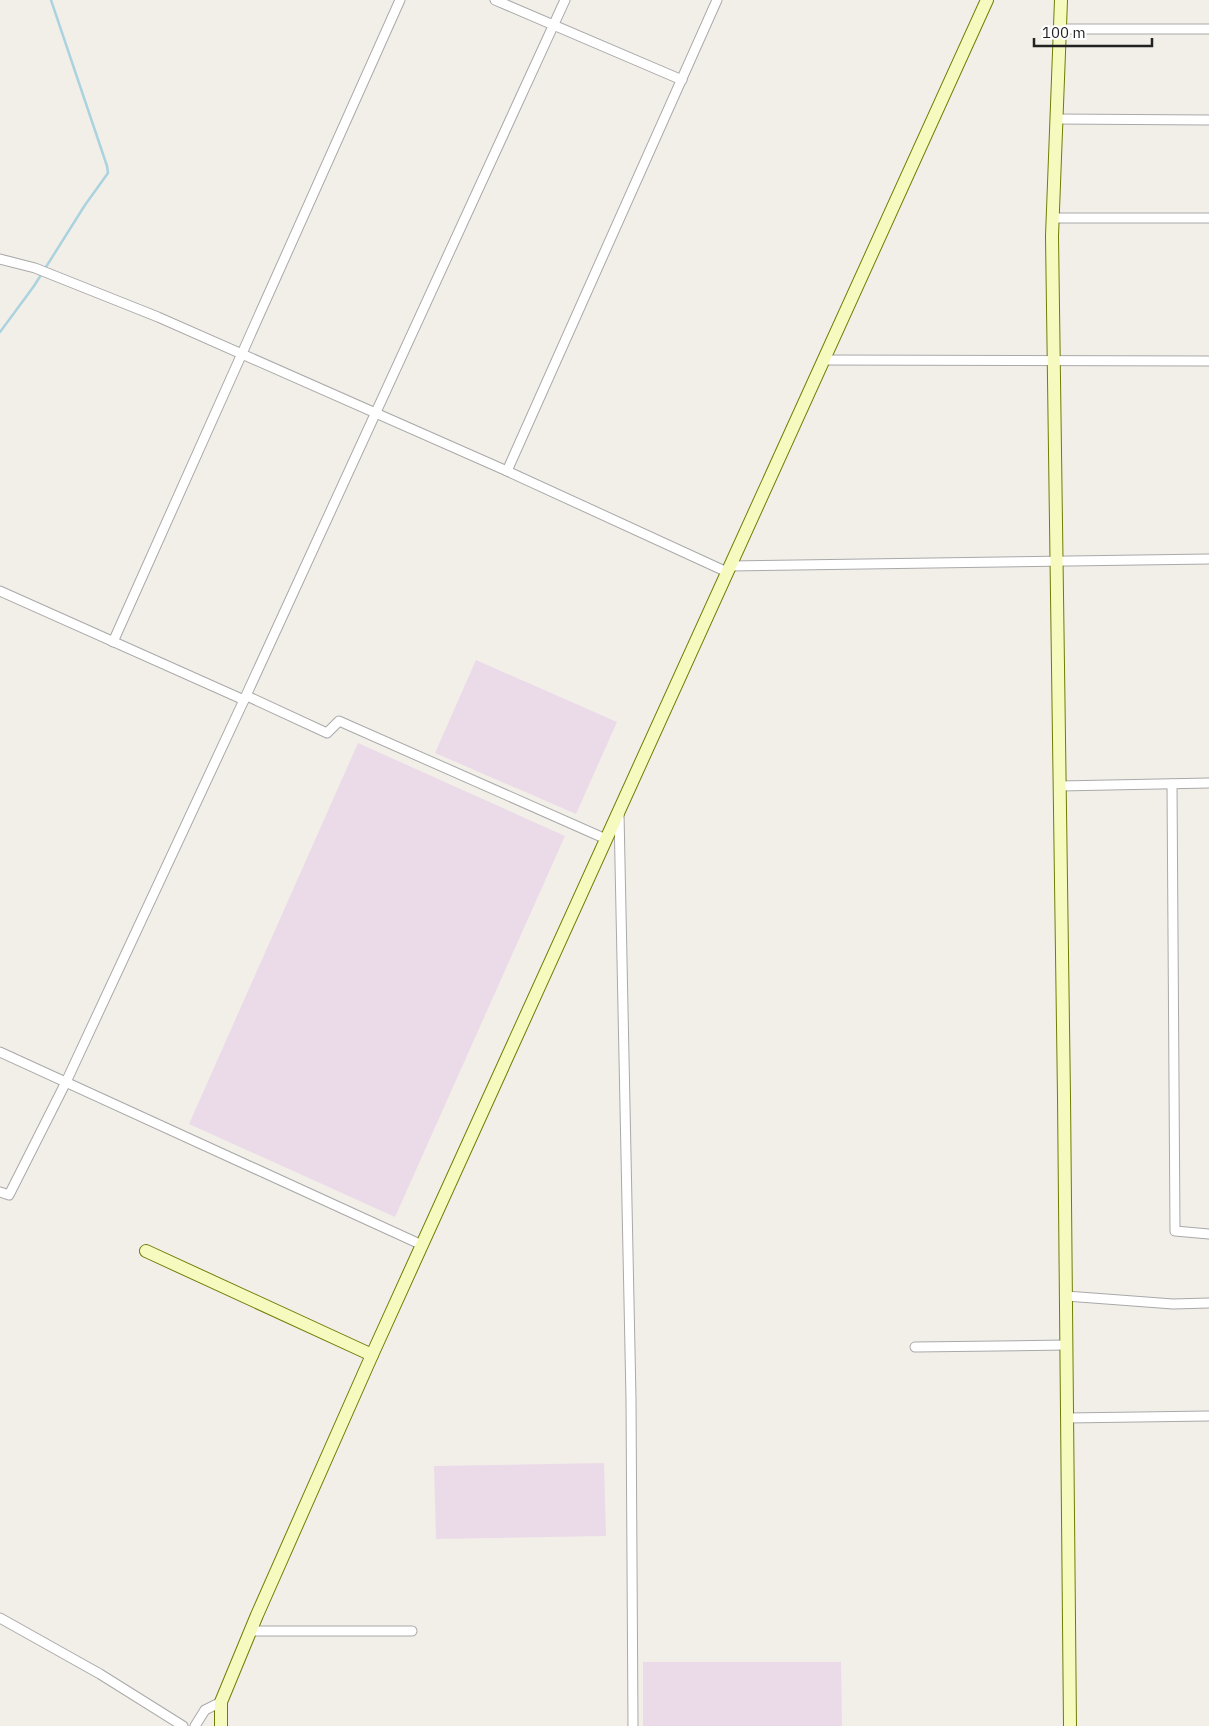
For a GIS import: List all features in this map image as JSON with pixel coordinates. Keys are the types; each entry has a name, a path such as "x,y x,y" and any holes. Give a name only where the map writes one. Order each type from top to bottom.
{"street":[{"path":"113,642 400,0"},
{"path":"494,0 682,80"},
{"path":"0,1192 9,1195 66,1082 246,698 565,0"},
{"path":"507,471 717,0"},
{"path":"221,1726 220,1702 372,1355 987,0"},
{"path":"1061,0 1052,218 1070,1726"},
{"path":"1060,30 1209,29"},
{"path":"1056,119 1209,120"},
{"path":"1052,218 1209,218"},
{"path":"0,259 35,268 158,317 728,569 1209,559"},
{"path":"824,360 1209,360"},
{"path":"0,591 113,642 327,733 339,721 606,839"},
{"path":"1172,784 1175,1231 1209,1234"},
{"path":"1060,786 1209,784"},
{"path":"619,810 631,1399 633,1726"},
{"path":"0,1052 422,1244"},
{"path":"146,1251 372,1355"},
{"path":"1066,1296 1172,1304 1209,1303"},
{"path":"915,1347 1066,1345"},
{"path":"1067,1418 1209,1416"},
{"path":"0,1618 100,1674 183,1726"},
{"path":"250,1632 412,1631"},
{"path":"195,1726 205,1710 220,1702"}],"shaded area":[{"path":"476,660 617,722 576,814 435,753"},
{"path":"358,743 565,836 395,1217 189,1124"},
{"path":"604,1463 606,1536 436,1539 434,1466"},
{"path":"643,1662 841,1662 842,1726 643,1726"}],"waterway":[{"path":"0,332 34,286 85,205 108,173 51,0"}]}
